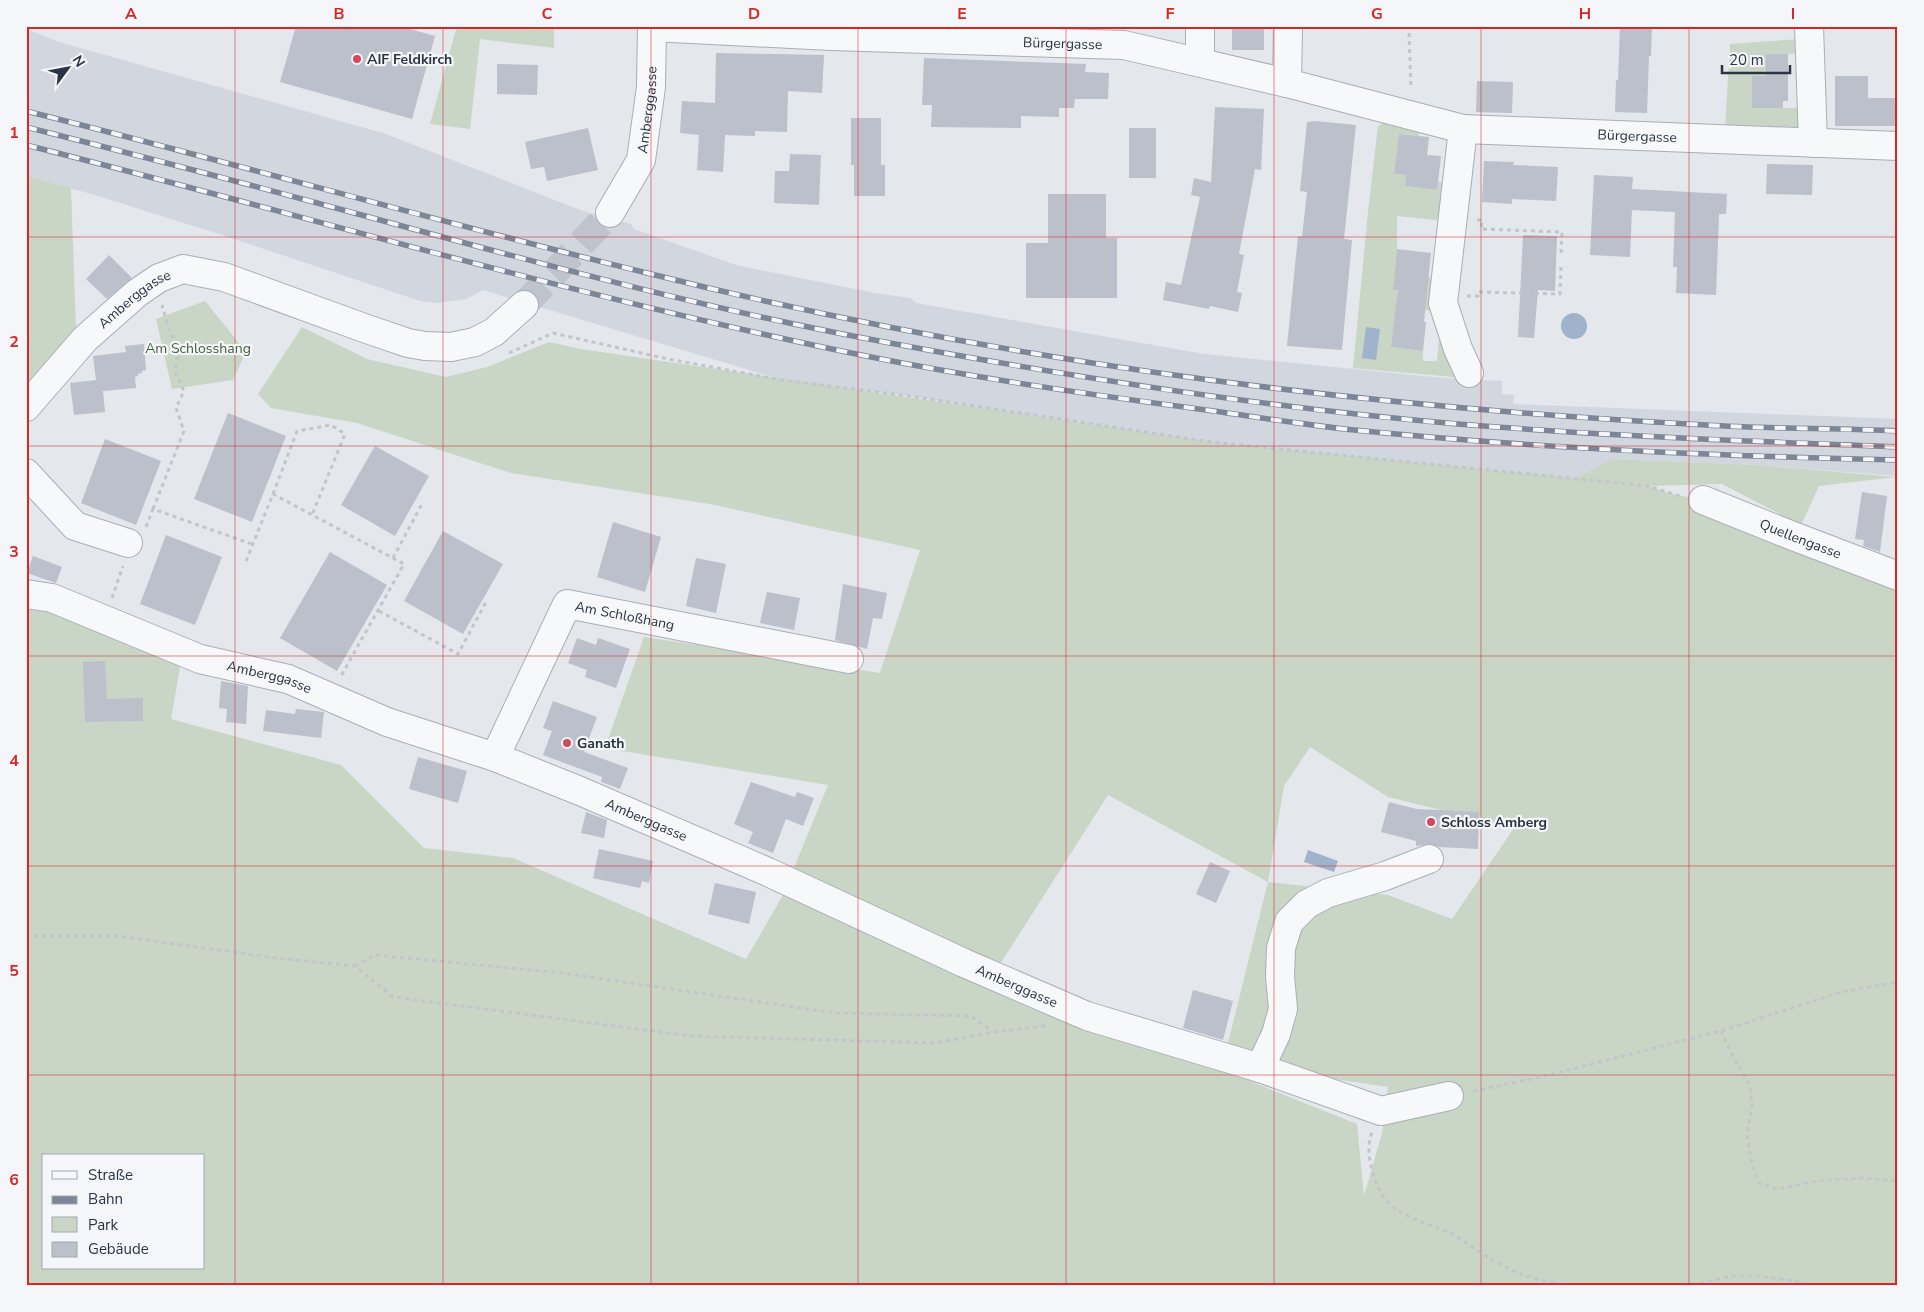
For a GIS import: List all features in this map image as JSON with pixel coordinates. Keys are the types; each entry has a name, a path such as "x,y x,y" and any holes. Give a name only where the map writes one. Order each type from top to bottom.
{"street":[{"path":"1200,26 1200,62"},
{"path":"1287,83 1288,26"},
{"path":"1809,26 1813,143"},
{"name":"Bürgergasse","path":"652,27 831,36 1124,44 1287,83 1463,129 1898,146"},
{"name":"Amberggasse","path":"610,213 641,160 651,87 652,27"},
{"path":"1463,129 1443,303 1468,373"},
{"name":"Amberggasse","path":"26,407 85,339 137,293 159,278 183,269 224,277 364,328 408,343 425,346 452,347 474,342 494,332 524,305"},
{"path":"26,473 75,526 135,547"},
{"name":"Quellengasse","path":"1703,500 1898,576"},
{"name":"Amberggasse","path":"26,594 52,598 200,659 288,680 387,722 495,757 580,791 768,872 964,963 1087,1016 1260,1068 1381,1111"},
{"name":"Am Schloßhang","path":"495,757 567,604 849,659"},
{"path":"1260,1068 1276,1034 1283,1009 1280,976 1281,948 1289,922 1307,904 1328,893 1385,876 1429,859"},
{"path":"1381,1111 1450,1096"}],"path":[{"path":"1409,33 1412,116"},
{"path":"1472,220 1482,220 1481,228 1562,232 1561,255"},
{"path":"1461,296 1478,296 1478,292 1560,294 1561,267"},
{"path":"104,620 124,564 135,547 153,509 184,431 176,408 184,391 176,372 179,347 170,333 160,298 166,286 159,278"},
{"path":"501,356 553,333 668,359 782,380 916,397 1211,442 1648,486 1668,494 1703,500"},
{"path":"246,560 297,431 331,425 346,434 312,515"},
{"path":"273,494 404,564 329,697"},
{"path":"393,558 423,502"},
{"path":"153,509 252,544"},
{"path":"379,611 458,654 486,602"},
{"path":"26,936 117,936 276,958 355,966 393,996 691,1036 936,1043 993,1032 1049,1026"},
{"path":"355,966 375,955 562,973 835,1013 971,1016 993,1032"},
{"path":"1450,1096 1541,1077 1721,1031 1841,992 1898,982"},
{"path":"1721,1031 1750,1085 1752,1105 1747,1136 1752,1165 1760,1183 1777,1189 1817,1180 1861,1178 1898,1181"},
{"path":"1381,1111 1370,1137 1370,1162 1382,1196 1392,1207 1414,1219 1450,1232 1485,1256 1521,1274 1565,1286"},
{"path":"1693,1286 1736,1276 1776,1279 1824,1286"}],"shaded area":[{"path":"26,29 59,42 386,134 583,211 631,224 634,229 736,265 875,293 910,298 916,303 1204,354 1444,378 1502,381 1502,394 1514,395 1513,404 1898,419 1898,476 1758,465 1613,459 1576,478 1211,442 1019,415 916,397 782,380 483,290 466,299 437,303 420,301 222,235 95,195 26,176"}],"green space":[{"path":"457,26 554,26 554,48 480,39 470,129 430,124"},
{"path":"1800,39 1800,53 1787,54 1766,76 1752,108 1802,108 1799,130 1725,129 1730,44"},
{"path":"1387,121 1420,131 1419,136 1399,134 1394,174 1406,175 1405,186 1437,190 1438,182 1450,184 1445,221 1397,216 1397,249 1393,290 1426,293 1428,277 1435,278 1433,311 1416,309 1391,347 1423,351 1423,361 1437,361 1439,340 1447,342 1464,378 1353,368 1378,126"},
{"path":"26,176 71,188 76,330 26,386"},
{"name":"Am Schlosshang","path":"205,301 246,352 233,380 172,389 156,319"},
{"path":"302,327 367,359 446,377 487,367 549,342 581,349 1211,442 1576,478 1612,459 1758,465 1896,477 1819,486 1801,525 1722,484 1650,486 1668,493 1703,500 1898,576 1898,1286 26,1286 26,609 71,616 181,662 171,719 341,765 424,848 513,858 746,959 782,897 828,785 605,748 644,637 880,673 920,550 710,504 511,473 357,423 271,408 258,394","holes":["1310,747 1388,797 1514,828 1452,919 1388,895 1268,882 1284,786","1108,795 1268,882 1224,1059 988,983","1225,1060 1260,1068 1388,1087 1382,1133 1364,1196 1357,1124 1257,1084"]}],"water":[{"path":"1574,313 1583,317 1587,326 1583,335 1574,339 1565,335 1561,326 1565,317"},
{"path":"1366,327 1380,329 1376,360 1362,358"},
{"path":"1308,850 1338,861 1334,872 1304,862"}],"building":[{"name":"AIF Feldkirch","path":"296,26 399,26 435,36 412,119 280,82"},
{"path":"1232,26 1264,26 1264,50 1232,50"},
{"path":"1620,26 1652,26 1647,113 1615,112"},
{"path":"716,53 824,55 822,93 788,91 787,132 755,131 755,136 725,135 723,172 697,170 699,135 680,133 682,101 715,103"},
{"path":"1766,54 1788,54 1788,101 1783,101 1783,108 1752,108 1752,76 1766,76"},
{"path":"924,58 1086,64 1085,72 1109,73 1108,99 1075,99 1074,108 1059,108 1059,117 1021,116 1021,128 931,127 932,105 922,105"},
{"path":"497,64 538,65 537,95 497,94"},
{"path":"1835,76 1868,76 1868,98 1898,98 1898,126 1835,126"},
{"path":"1477,81 1513,82 1512,113 1476,112"},
{"path":"1215,107 1264,109 1261,170 1255,169 1239,254 1244,255 1237,292 1242,293 1238,312 1210,306 1209,309 1163,300 1166,282 1181,285 1200,197 1191,195 1194,178 1211,182"},
{"path":"851,118 881,118 881,165 885,165 885,196 854,196 854,165 851,165"},
{"path":"1307,122 1356,125 1344,239 1352,240 1342,350 1287,346 1298,236 1302,237 1307,192 1300,191"},
{"path":"588,128 598,170 547,181 544,167 531,169 525,142"},
{"path":"1129,128 1156,128 1156,178 1129,178"},
{"path":"1399,134 1429,137 1427,155 1441,156 1437,190 1405,186 1406,175 1394,174"},
{"path":"790,154 821,155 819,205 774,203 775,171 789,171"},
{"path":"1484,161 1514,162 1513,165 1558,167 1556,201 1512,199 1512,204 1482,202"},
{"path":"1767,164 1813,165 1812,195 1766,194"},
{"path":"1594,175 1633,177 1632,189 1727,194 1726,214 1719,214 1716,295 1676,293 1677,267 1673,267 1675,212 1632,210 1630,257 1590,255"},
{"path":"1048,194 1106,194 1106,238 1117,238 1117,298 1026,298 1026,243 1048,243"},
{"path":"1523,235 1557,236 1555,291 1538,290 1534,338 1518,337"},
{"path":"1397,249 1431,253 1423,351 1391,347 1398,290 1393,290"},
{"path":"109,255 132,278 107,299 86,279"},
{"path":"144,344 146,370 135,377 136,388 103,391 105,412 74,415 70,383 96,380 93,356 126,352 125,346"},
{"path":"228,413 286,436 252,522 194,499"},
{"path":"105,439 161,461 136,525 81,503"},
{"path":"375,446 429,476 395,536 341,505"},
{"path":"1862,492 1887,496 1880,552 1863,546 1864,540 1855,539"},
{"path":"613,522 661,537 645,592 597,577"},
{"path":"443,531 503,564 463,634 404,601"},
{"path":"166,535 222,557 195,625 140,604"},
{"path":"330,552 387,585 337,671 280,638"},
{"path":"33,556 62,567 56,583 27,573"},
{"path":"696,558 726,564 716,613 686,606"},
{"path":"843,584 887,593 882,619 873,618 867,649 835,640"},
{"path":"767,592 800,598 794,630 760,623"},
{"path":"577,638 596,645 598,638 630,649 616,688 585,677 587,670 568,663"},
{"path":"105,661 107,699 143,698 143,721 85,722 83,662"},
{"path":"221,681 248,686 246,724 226,722 227,709 219,708"},
{"name":"Ganath","path":"553,701 597,717 584,752 628,768 620,789 601,782 602,777 543,755 552,731 543,728"},
{"path":"296,709 324,712 321,738 263,731 266,710 295,714"},
{"path":"418,757 467,771 458,803 409,789"},
{"path":"751,782 795,797 797,792 814,798 803,826 786,819 773,853 748,843 753,832 734,824"},
{"name":"Schloss Amberg","path":"1389,802 1417,809 1479,812 1478,849 1439,847 1431,844 1416,846 1416,841 1381,832"},
{"path":"586,812 607,820 604,838 581,833"},
{"path":"599,849 653,861 649,883 642,881 640,888 593,878"},
{"path":"1210,862 1230,871 1216,903 1196,894"},
{"path":"715,883 756,892 749,924 708,914"},
{"path":"1193,990 1233,1001 1223,1040 1183,1028"}],"tunnel":[{"path":"524,305 610,213"}],"railway":[{"path":"26,111 569,254 695,285 838,317 1031,353 1199,379 1452,407 1706,425 1898,431"},
{"path":"26,127 563,269 693,301 824,330 1031,368 1244,401 1458,424 1623,435 1898,447"},
{"path":"26,145 658,310 871,357 991,379 1306,424 1413,436 1621,450 1898,460"}],"place":[{"name":"AIF Feldkirch","path":"357,59"},
{"name":"Ganath","path":"567,743"},
{"name":"Schloss Amberg","path":"1431,822"}]}
